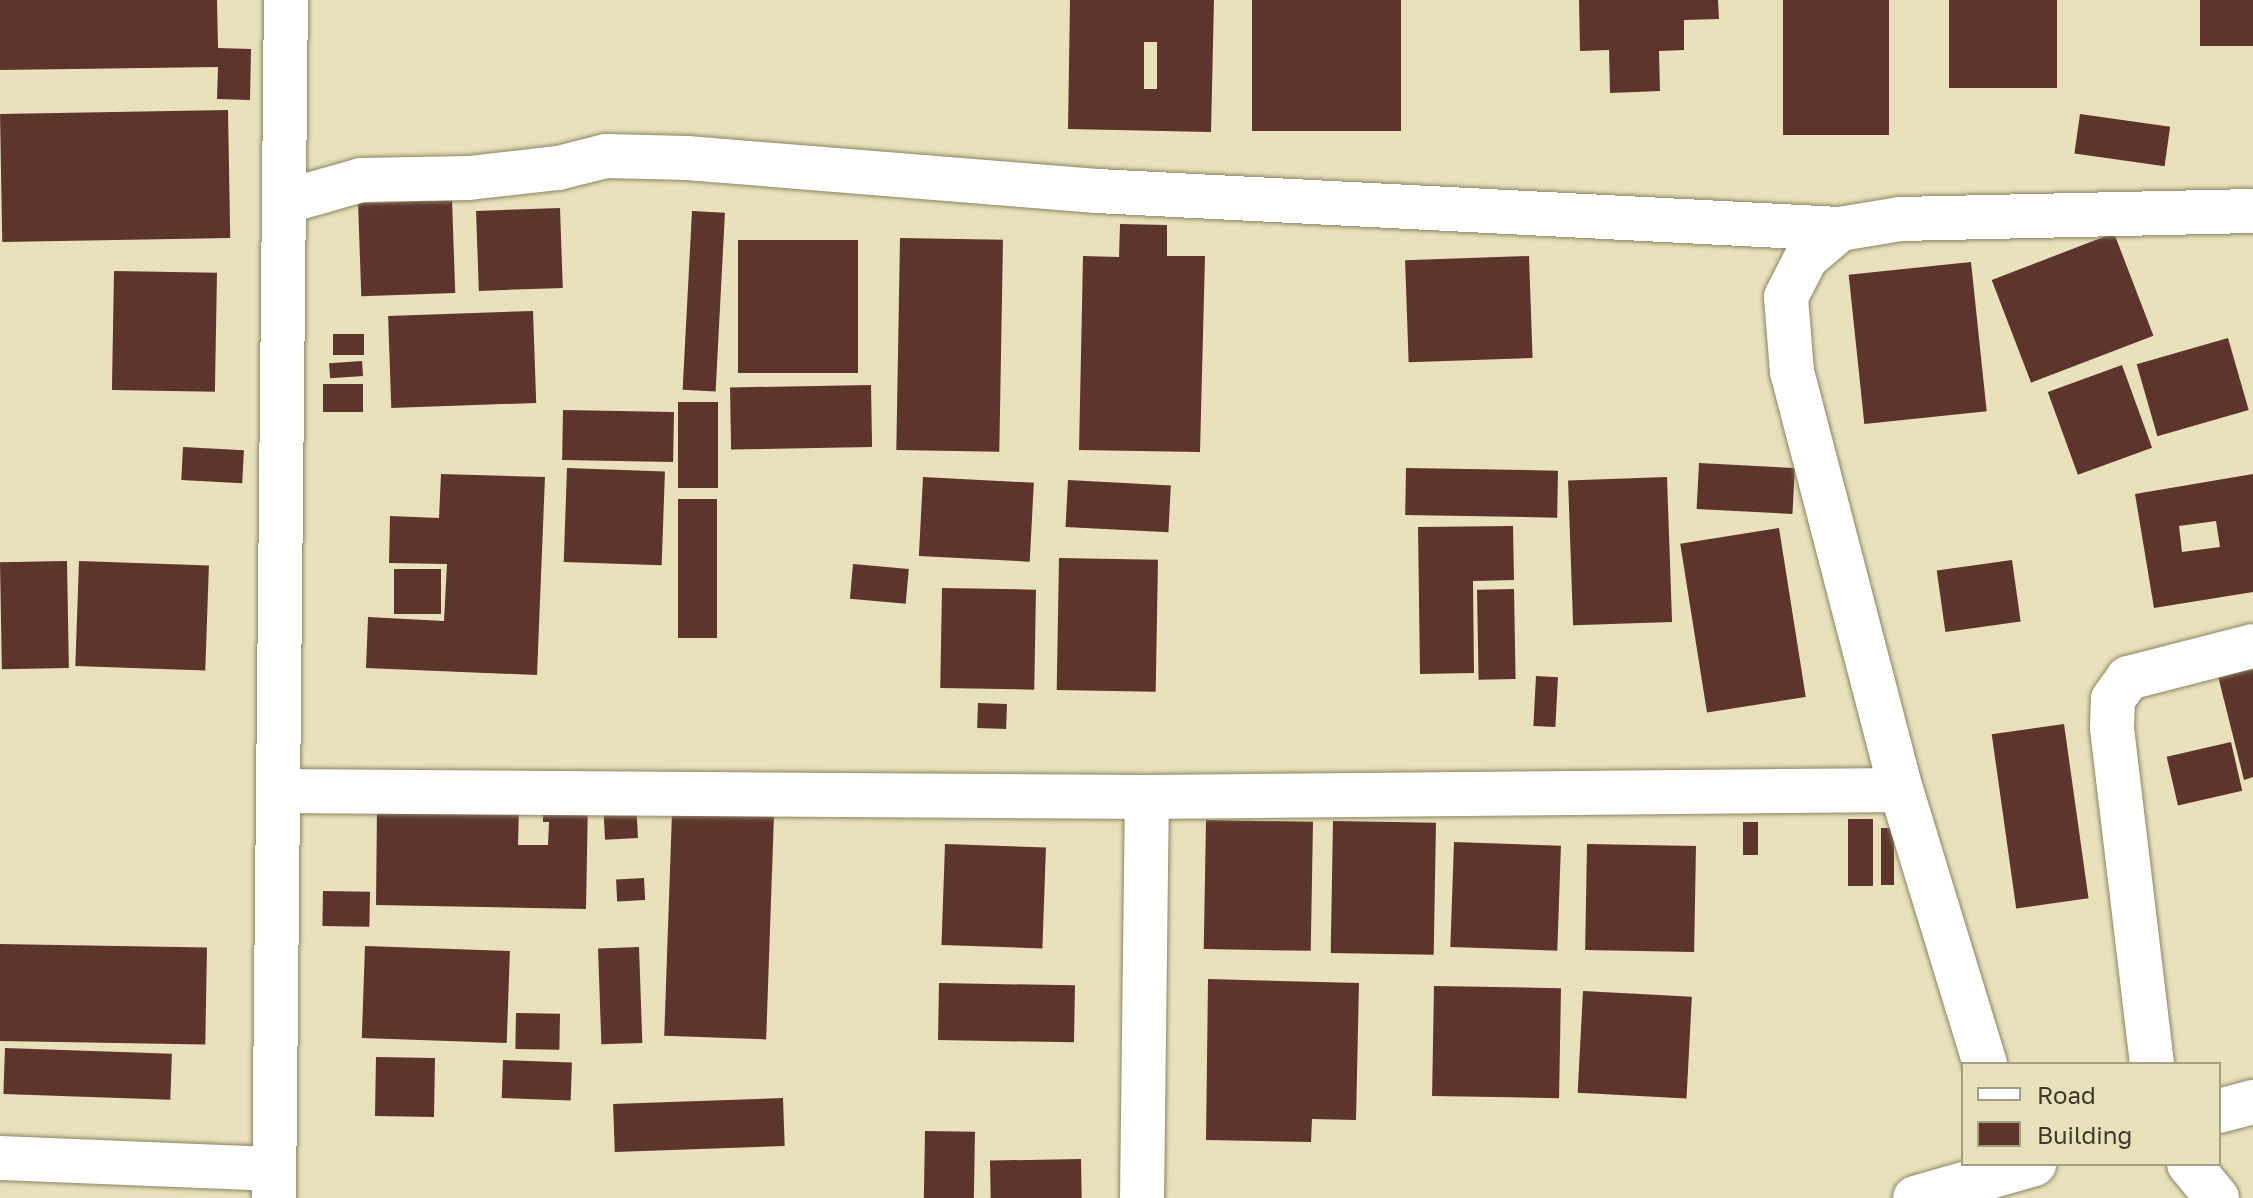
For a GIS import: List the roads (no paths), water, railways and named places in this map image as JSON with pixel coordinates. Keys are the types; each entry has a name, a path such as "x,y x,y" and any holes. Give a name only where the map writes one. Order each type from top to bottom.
{"street":[{"path":"0,1158 274,1184 286,0"},
{"path":"284,202 361,180 469,178 558,168 606,156 687,158 1097,191 1840,229 1900,219 2253,211"},
{"path":"1840,229 1806,258 1786,297 1792,372 1901,790 1984,1062"},
{"path":"2152,1062 2112,727 2113,699 2128,678 2253,646"},
{"path":"278,791 1147,797 1901,790"},
{"path":"1142,1198 1147,797"},
{"path":"2221,1110 2253,1102"},
{"path":"1915,1198 2022,1166"},
{"path":"2191,1166 2217,1198"}]}
